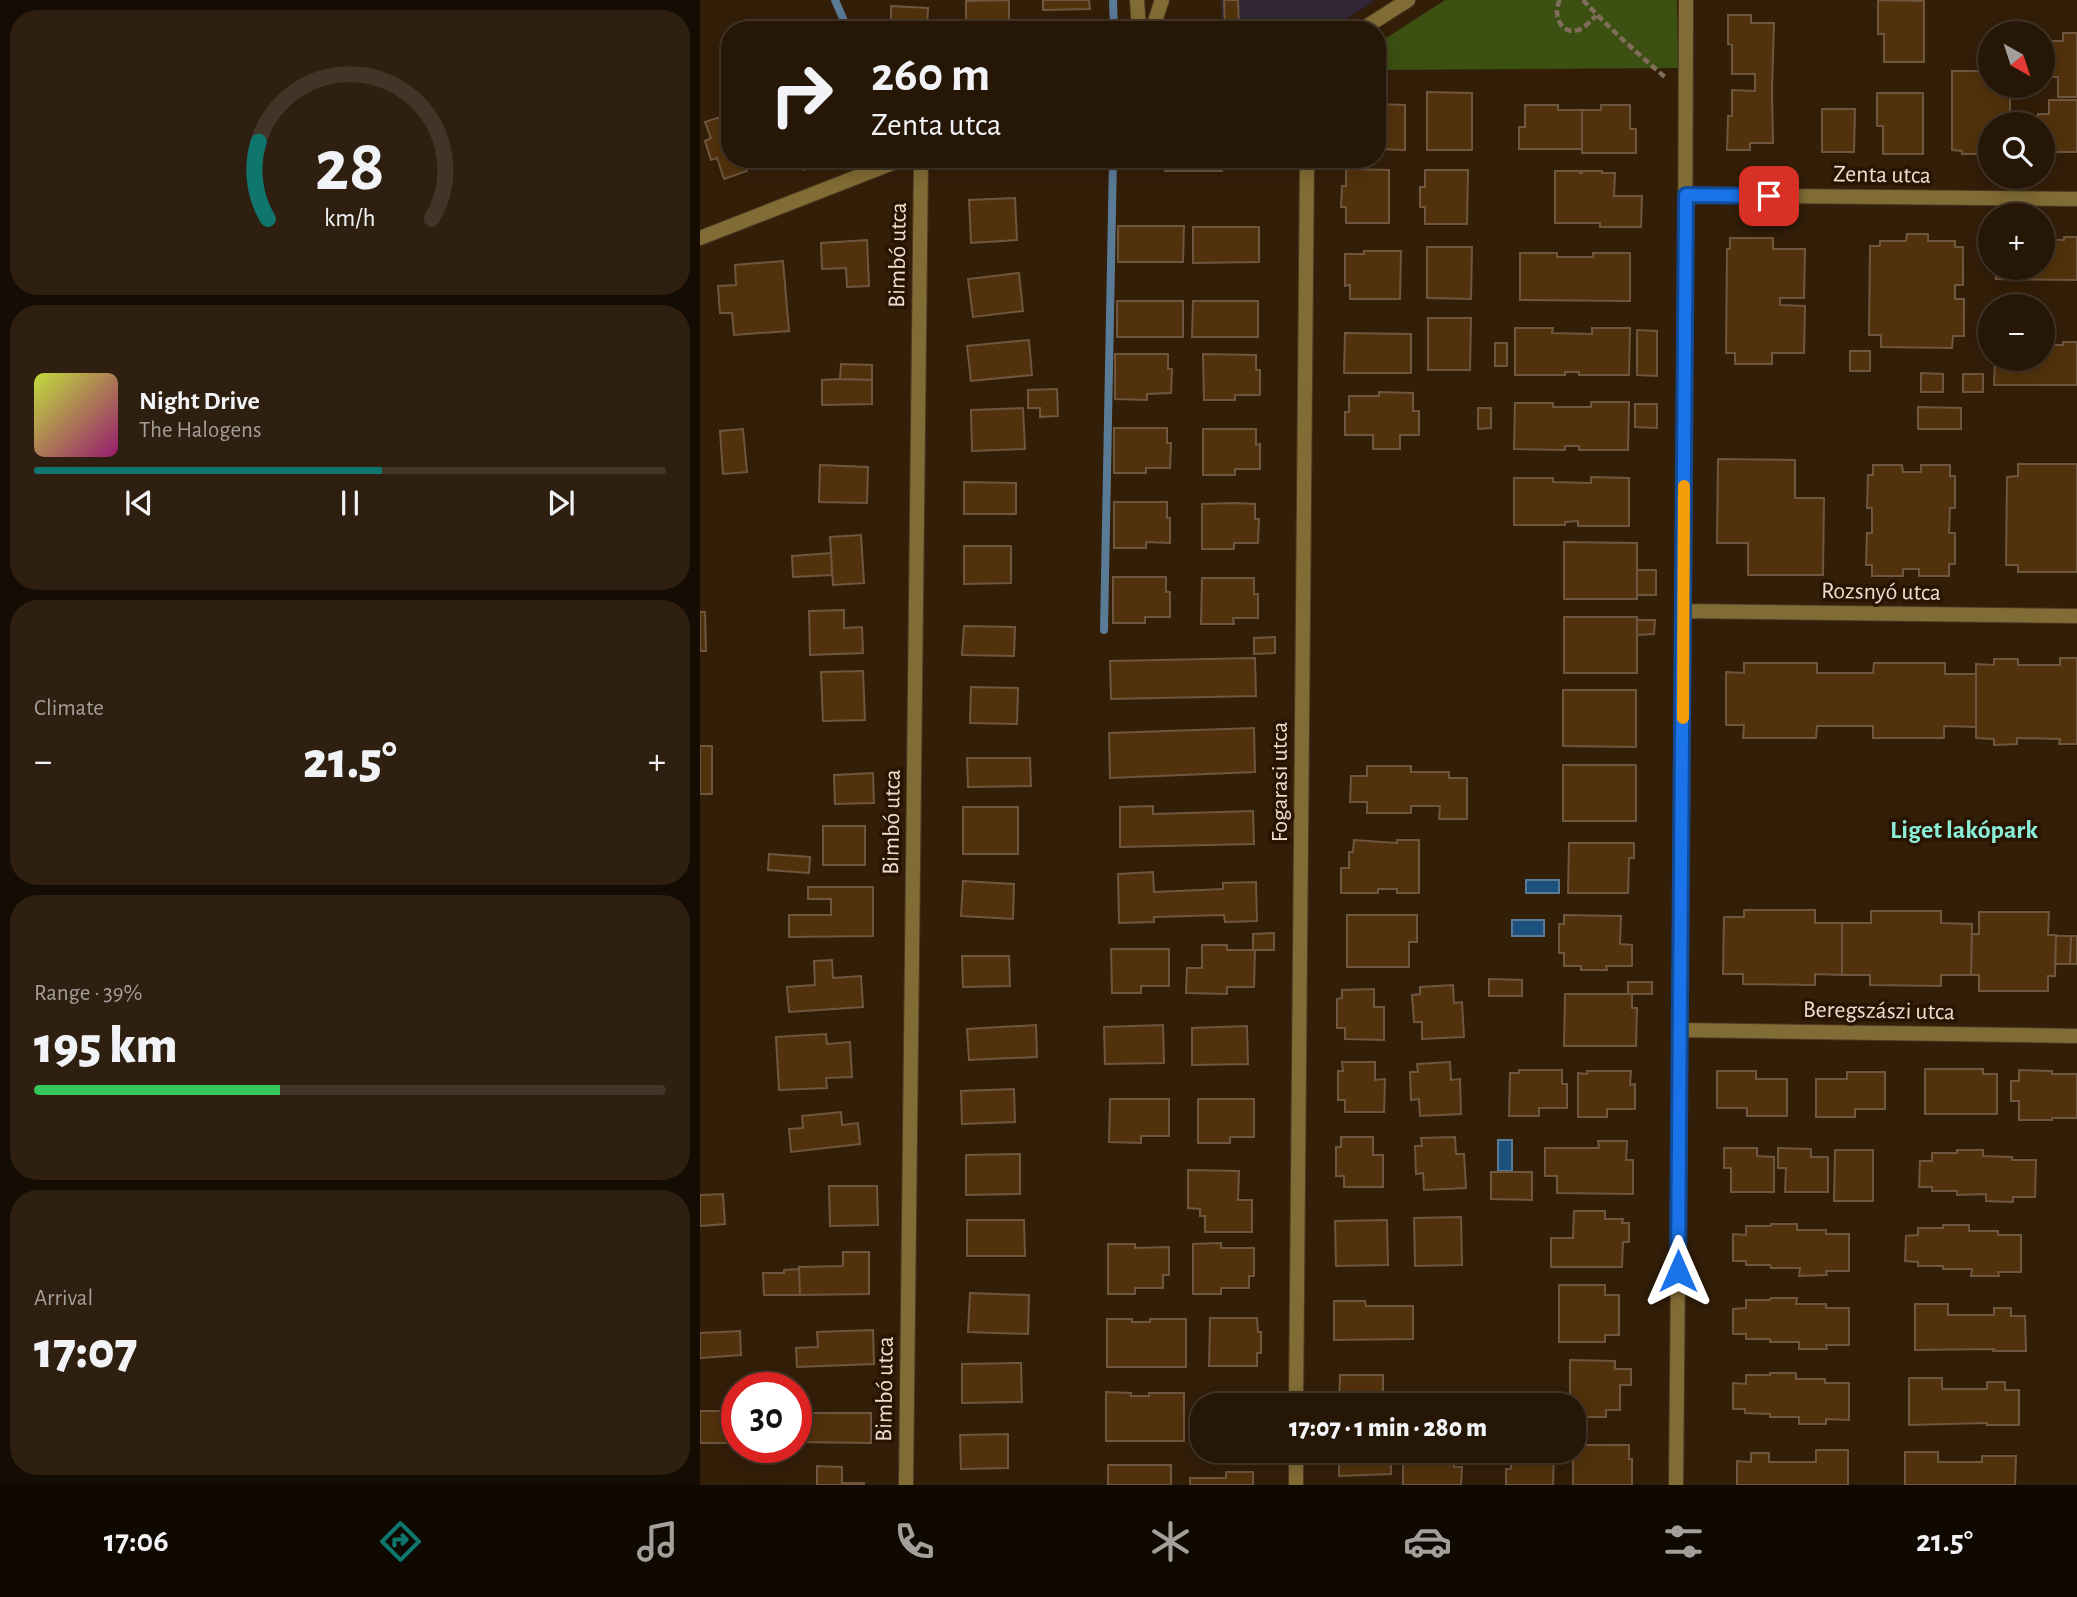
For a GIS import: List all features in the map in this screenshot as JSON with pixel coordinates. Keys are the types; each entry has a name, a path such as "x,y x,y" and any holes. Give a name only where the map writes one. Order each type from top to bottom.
{"street":[{"path":"1137,0 1138,21"},
{"path":"1155,21 1162,0"},
{"path":"1375,21 1408,0"},
{"path":"1676,1485 1684,611 1686,0"},
{"path":"700,237 880,168"},
{"name":"Bimbó utca","path":"906,1485 921,168"},
{"name":"Fogarasi utca","path":"1297,1393 1307,168"},
{"name":"Zenta utca","path":"1686,195 2077,200"},
{"name":"Rozsnyó utca","path":"1684,611 2077,616"},
{"name":"Beregszászi utca","path":"1680,1030 2077,1037"},
{"path":"1296,1463 1296,1485"}],"path":[{"path":"1560,0 1556,9 1557,18 1561,25 1570,30 1579,30 1596,16"},
{"path":"1583,0 1596,16 1625,39 1637,54 1686,95"}],"shaded area":[{"path":"1221,0 1376,0 1344,21 1222,21"}],"green space":[{"path":"1445,0 1677,0 1678,68 1386,70 1386,38"}],"water":[{"path":"1526,880 1559,880 1559,893 1526,893"},
{"path":"1512,920 1544,920 1544,936 1512,936"},
{"path":"1498,1140 1512,1140 1512,1171 1498,1171"}],"building":[{"path":"1009,0 1009,21 966,21 966,1"},
{"path":"1043,0 1089,0 1090,9 1043,10"},
{"path":"1224,0 1238,0 1239,21 1225,21"},
{"path":"1878,0 1924,1 1924,62 1884,62 1884,34 1878,34"},
{"path":"891,6 928,8 927,21 891,21"},
{"path":"1728,15 1751,15 1751,23 1774,23 1773,143 1750,143 1750,150 1727,150 1728,116 1732,116 1732,90 1755,91 1755,74 1732,74"},
{"path":"2063,33 2077,33 2077,97 2058,97 2055,41 2063,41"},
{"path":"1952,71 1978,71 1978,98 2010,98 2010,112 1978,112 1978,154 1962,154 1962,151 1952,150"},
{"path":"1427,92 1472,93 1472,150 1427,150"},
{"path":"1877,93 1923,93 1923,154 1883,154 1883,126 1877,126"},
{"path":"2049,100 2077,100 2077,152 2055,152 2055,112 2049,112"},
{"path":"1386,104 1405,105 1405,150 1386,149"},
{"path":"1525,105 1558,105 1558,110 1582,110 1582,149 1519,149 1519,127 1525,127"},
{"path":"1601,105 1630,105 1630,129 1636,129 1636,153 1582,153 1582,110 1601,110"},
{"path":"1822,109 1855,109 1854,152 1822,152"},
{"path":"721,117 721,168 746,168 747,171 724,179 717,158 711,160 705,141 711,138 705,122"},
{"path":"1165,168 1222,168 1222,171 1165,171"},
{"path":"1346,169 1389,170 1389,223 1346,223 1346,207 1341,207 1342,186 1346,186"},
{"path":"1425,170 1468,170 1467,224 1425,224 1425,207 1420,207 1420,187 1425,187"},
{"path":"1555,171 1615,173 1614,196 1642,196 1641,227 1555,223"},
{"path":"1015,198 1017,240 971,243 969,200"},
{"path":"1118,226 1184,226 1183,262 1118,262"},
{"path":"1193,227 1259,227 1259,262 1193,263"},
{"path":"1907,234 1928,234 1928,241 1955,241 1955,247 1963,247 1963,285 1955,285 1955,299 1964,299 1964,336 1953,336 1952,348 1881,347 1881,335 1869,335 1870,246 1880,246 1880,241 1906,241"},
{"path":"2064,237 2077,237 2077,280 2055,280 2055,240 2064,240"},
{"path":"1730,238 1773,238 1773,249 1805,249 1804,298 1780,298 1780,305 1805,306 1804,353 1772,353 1772,364 1735,364 1735,353 1726,353 1727,249 1730,249"},
{"path":"867,240 869,286 847,287 846,268 822,269 821,243"},
{"path":"1427,247 1472,247 1471,299 1427,298"},
{"path":"1364,251 1401,251 1400,299 1350,299 1350,285 1345,286 1345,254 1364,254"},
{"path":"1520,253 1593,257 1593,253 1630,253 1630,301 1520,300"},
{"path":"783,261 789,331 734,335 732,313 720,313 718,286 736,285 735,265"},
{"path":"1019,273 1023,311 973,317 968,279"},
{"path":"1117,301 1183,301 1183,337 1117,337"},
{"path":"1193,301 1258,301 1258,337 1192,337"},
{"path":"1428,318 1471,318 1470,370 1428,370"},
{"path":"1515,328 1553,328 1552,333 1592,334 1592,328 1630,328 1629,375 1579,375 1579,372 1565,372 1565,375 1515,375"},
{"path":"1637,330 1657,331 1657,376 1637,375"},
{"path":"1345,333 1411,334 1411,373 1344,373"},
{"path":"1029,340 1032,375 971,381 967,346"},
{"path":"2063,342 2077,342 2077,385 1994,385 1995,371 2055,371 2055,345 2063,345"},
{"path":"1495,343 1507,343 1507,366 1495,366"},
{"path":"1850,351 1870,351 1870,371 1850,371"},
{"path":"1115,354 1168,354 1168,369 1172,369 1171,393 1147,394 1147,400 1115,399"},
{"path":"1203,354 1256,355 1256,370 1260,370 1260,395 1235,395 1235,400 1204,400"},
{"path":"841,364 872,365 872,380 840,379"},
{"path":"1921,373 1943,374 1943,392 1921,392"},
{"path":"1963,374 1983,374 1983,392 1963,392"},
{"path":"822,380 872,380 872,404 822,405"},
{"path":"1057,389 1058,416 1040,417 1040,408 1028,408 1028,390"},
{"path":"1379,392 1413,393 1413,411 1419,411 1419,435 1400,435 1400,449 1373,449 1373,435 1345,435 1345,412 1349,412 1349,396 1379,396"},
{"path":"1591,402 1629,402 1628,450 1579,450 1579,446 1565,446 1565,450 1514,449 1515,403 1591,407"},
{"path":"1635,404 1657,404 1657,428 1635,427"},
{"path":"1918,407 1961,408 1961,429 1918,429"},
{"path":"1023,408 1025,449 972,451 971,410"},
{"path":"1478,408 1491,408 1491,428 1478,429"},
{"path":"1114,428 1167,428 1167,443 1171,443 1170,468 1146,468 1146,473 1114,473"},
{"path":"743,429 747,472 723,474 720,431"},
{"path":"1203,429 1256,429 1256,445 1260,444 1260,469 1235,469 1235,475 1203,475"},
{"path":"1718,459 1795,460 1795,498 1824,498 1823,575 1748,575 1748,543 1717,543"},
{"path":"2018,464 2077,464 2077,572 2018,572 2018,565 2006,565 2007,477 2018,476"},
{"path":"820,465 868,467 867,503 819,502"},
{"path":"1873,465 1902,465 1903,472 1921,472 1921,465 1950,465 1950,476 1955,476 1955,508 1950,508 1949,533 1955,533 1955,564 1949,564 1949,576 1919,576 1919,569 1903,569 1903,576 1872,576 1872,565 1866,565 1867,533 1872,533 1872,508 1867,508 1868,475 1873,475"},
{"path":"1591,477 1629,478 1629,526 1578,526 1578,521 1565,522 1565,525 1514,525 1514,478 1553,478 1553,482 1591,483"},
{"path":"964,482 1016,483 1016,514 964,514"},
{"path":"1114,502 1167,502 1170,543 1146,542 1146,548 1114,548"},
{"path":"1202,504 1255,504 1255,519 1259,519 1258,543 1234,543 1234,549 1202,549"},
{"path":"861,535 864,583 833,585 830,537"},
{"path":"1564,542 1637,543 1637,599 1564,599"},
{"path":"964,546 1011,546 1011,583 964,584"},
{"path":"831,553 832,575 793,577 792,556"},
{"path":"1637,570 1656,570 1656,595 1637,595"},
{"path":"1113,577 1166,577 1166,592 1170,592 1170,617 1145,617 1145,623 1113,623"},
{"path":"1202,578 1254,578 1254,594 1258,594 1258,618 1233,618 1234,624 1201,624"},
{"path":"844,610 844,628 862,627 863,653 810,655 809,611"},
{"path":"700,612 705,612 706,651 700,651"},
{"path":"1564,617 1637,617 1637,673 1564,673"},
{"path":"1637,620 1655,620 1654,634 1637,635"},
{"path":"964,626 1015,627 1014,656 962,655"},
{"path":"1275,637 1275,653 1254,654 1254,638"},
{"path":"1255,658 1256,696 1111,699 1110,661"},
{"path":"2060,658 2077,658 2077,744 2059,744 2060,739 2017,738 2017,744 1994,745 1994,739 1976,738 1976,664 1994,665 1994,659 2018,659 2018,665 2060,665"},
{"path":"1744,663 1817,663 1817,673 1873,673 1874,663 1945,663 1945,674 1976,674 1976,727 1944,726 1944,738 1873,738 1873,726 1817,726 1816,738 1743,738 1744,725 1726,725 1726,672 1744,673"},
{"path":"863,671 865,720 823,721 821,672"},
{"path":"971,687 1018,688 1017,724 970,723"},
{"path":"1563,690 1636,690 1636,747 1563,746"},
{"path":"1254,728 1255,772 1110,778 1109,733"},
{"path":"700,746 712,746 712,794 700,794"},
{"path":"967,758 1030,758 1031,786 968,787"},
{"path":"1563,765 1636,765 1636,821 1563,821"},
{"path":"1367,766 1411,766 1411,772 1449,772 1449,778 1467,778 1467,819 1439,819 1440,806 1411,806 1411,813 1367,813 1367,802 1350,802 1351,776 1367,776"},
{"path":"873,773 874,803 835,804 834,775"},
{"path":"1153,806 1153,814 1253,811 1254,844 1120,847 1120,807"},
{"path":"963,807 1018,807 1018,854 963,854"},
{"path":"823,826 865,826 865,865 823,865"},
{"path":"1354,840 1397,843 1397,840 1419,840 1419,893 1397,893 1397,889 1378,889 1378,893 1341,893 1341,868 1349,868 1349,852 1353,852"},
{"path":"1569,843 1634,843 1634,858 1629,858 1628,893 1568,893"},
{"path":"769,854 810,857 809,873 768,870"},
{"path":"1153,872 1154,892 1223,889 1223,883 1256,882 1257,921 1225,922 1224,915 1154,917 1154,922 1119,923 1118,874"},
{"path":"963,881 1014,884 1013,919 961,916"},
{"path":"808,887 873,887 873,936 789,937 789,915 831,915 831,899 808,899"},
{"path":"1744,910 1815,910 1815,923 1842,923 1842,975 1815,974 1815,985 1743,984 1743,974 1723,974 1724,917 1744,917"},
{"path":"1871,911 1941,911 1941,923 1972,924 1971,975 1941,975 1941,986 1870,985 1870,975 1842,975 1842,923 1871,923"},
{"path":"1979,912 2049,912 2048,935 2056,935 2055,976 2048,976 2048,991 1979,991 1979,975 1971,975 1972,934 1979,934"},
{"path":"1347,915 1417,915 1417,942 1409,942 1409,967 1347,967"},
{"path":"1564,915 1621,916 1620,944 1632,945 1632,966 1581,970 1581,966 1564,966 1564,953 1559,953 1559,924 1564,924"},
{"path":"1274,933 1274,950 1253,950 1253,934"},
{"path":"2056,936 2071,936 2070,964 2055,964"},
{"path":"2071,936 2077,936 2077,964 2070,964"},
{"path":"1202,945 1227,945 1227,950 1255,950 1254,987 1227,987 1227,994 1186,993 1187,968 1202,968"},
{"path":"1111,949 1169,949 1169,986 1141,986 1141,993 1112,993"},
{"path":"962,956 1009,956 1010,986 963,987"},
{"path":"832,960 833,978 861,976 863,1007 789,1012 787,987 815,985 814,961"},
{"path":"1489,979 1522,980 1522,996 1489,996"},
{"path":"1628,982 1652,982 1652,994 1628,994"},
{"path":"1453,985 1454,1003 1462,1002 1464,1037 1422,1039 1422,1022 1414,1022 1412,995 1420,994 1420,987"},
{"path":"1374,989 1374,1007 1384,1007 1384,1040 1345,1039 1345,1028 1337,1028 1337,999 1342,998 1342,990"},
{"path":"1565,994 1632,994 1632,1008 1637,1008 1636,1046 1564,1046"},
{"path":"1036,1025 1037,1057 969,1060 967,1029"},
{"path":"1163,1025 1164,1063 1105,1064 1104,1027"},
{"path":"1247,1026 1248,1064 1192,1065 1192,1028"},
{"path":"826,1034 827,1044 850,1042 852,1077 826,1078 827,1088 779,1090 776,1037"},
{"path":"1342,1062 1375,1062 1375,1080 1385,1079 1384,1112 1345,1112 1345,1100 1338,1100 1338,1071 1343,1071"},
{"path":"1450,1062 1451,1080 1460,1079 1461,1114 1420,1116 1419,1099 1411,1100 1410,1072 1418,1072 1417,1064"},
{"path":"1925,1069 1983,1069 1983,1074 1997,1074 1997,1114 1925,1114"},
{"path":"1519,1070 1562,1070 1562,1084 1567,1084 1567,1108 1539,1108 1539,1116 1509,1116 1510,1073 1519,1073"},
{"path":"2019,1070 2077,1074 2077,1118 2019,1120 2019,1101 2011,1101 2011,1081 2019,1081"},
{"path":"1587,1071 1631,1071 1630,1085 1635,1084 1635,1109 1607,1109 1607,1117 1578,1117 1578,1073 1587,1074"},
{"path":"1717,1071 1756,1071 1756,1079 1787,1079 1787,1116 1747,1116 1747,1108 1717,1108"},
{"path":"1847,1072 1885,1072 1885,1109 1855,1109 1855,1117 1816,1117 1816,1079 1847,1079"},
{"path":"1014,1089 1015,1122 962,1124 961,1091"},
{"path":"1110,1099 1169,1099 1169,1136 1141,1136 1141,1143 1109,1142"},
{"path":"1198,1099 1254,1099 1254,1137 1230,1137 1230,1143 1198,1143"},
{"path":"841,1112 842,1125 858,1123 860,1144 791,1152 789,1129 803,1128 802,1116"},
{"path":"1341,1137 1373,1137 1373,1155 1383,1155 1383,1187 1344,1187 1344,1176 1336,1176 1336,1147 1341,1147"},
{"path":"1455,1137 1456,1154 1464,1154 1466,1188 1424,1190 1423,1173 1416,1174 1415,1146 1422,1146 1421,1138"},
{"path":"1598,1141 1627,1141 1626,1160 1633,1160 1633,1194 1557,1193 1557,1176 1545,1176 1545,1148 1599,1148"},
{"path":"1724,1148 1757,1148 1757,1156 1774,1157 1774,1192 1731,1192 1731,1168 1724,1168"},
{"path":"1778,1148 1811,1149 1811,1157 1828,1157 1828,1192 1785,1192 1786,1168 1778,1168"},
{"path":"1835,1150 1873,1150 1873,1201 1834,1201"},
{"path":"1957,1150 1983,1150 1983,1156 2036,1160 2035,1197 2013,1197 2013,1202 1986,1201 1986,1194 1957,1195 1957,1191 1932,1191 1932,1187 1919,1187 1920,1161 1932,1161 1932,1153 1957,1153"},
{"path":"1020,1154 1020,1194 966,1195 966,1155"},
{"path":"1188,1170 1239,1171 1238,1200 1252,1200 1252,1232 1205,1232 1205,1216 1200,1216 1200,1209 1188,1208"},
{"path":"1491,1172 1532,1172 1532,1200 1491,1199"},
{"path":"829,1186 877,1186 878,1225 830,1226"},
{"path":"723,1194 725,1224 700,1226 700,1195"},
{"path":"1574,1211 1605,1211 1605,1219 1623,1219 1622,1223 1629,1223 1629,1242 1623,1242 1622,1267 1551,1267 1551,1238 1573,1238"},
{"path":"1461,1217 1462,1265 1415,1266 1414,1218"},
{"path":"967,1220 1024,1220 1025,1256 967,1256"},
{"path":"1387,1220 1388,1265 1336,1266 1335,1221"},
{"path":"1797,1224 1797,1230 1826,1230 1826,1234 1849,1234 1849,1271 1826,1271 1827,1275 1799,1276 1800,1268 1771,1268 1770,1265 1746,1265 1746,1261 1733,1261 1733,1234 1746,1235 1746,1226"},
{"path":"1943,1225 1969,1225 1969,1231 1998,1231 1998,1235 2021,1235 2021,1272 1998,1272 1999,1276 1971,1276 1972,1269 1943,1269 1943,1266 1918,1266 1918,1262 1905,1261 1906,1236 1918,1235 1918,1228 1943,1228"},
{"path":"1221,1243 1221,1248 1254,1248 1254,1276 1249,1276 1249,1288 1221,1288 1221,1294 1193,1294 1193,1244"},
{"path":"1108,1244 1135,1244 1135,1248 1169,1247 1169,1275 1163,1275 1163,1288 1135,1288 1135,1294 1108,1294"},
{"path":"843,1252 869,1252 869,1294 800,1295 799,1267 843,1266"},
{"path":"799,1269 800,1295 764,1295 763,1273 784,1273 784,1270"},
{"path":"1559,1285 1605,1285 1605,1295 1619,1295 1619,1335 1605,1335 1605,1342 1559,1342"},
{"path":"970,1293 1029,1295 1028,1334 968,1332"},
{"path":"1797,1298 1796,1304 1826,1304 1826,1308 1849,1308 1849,1345 1826,1345 1827,1349 1799,1349 1799,1342 1770,1342 1770,1339 1746,1339 1746,1334 1733,1334 1733,1309 1746,1308 1746,1300"},
{"path":"1334,1301 1365,1301 1366,1306 1413,1306 1413,1339 1334,1340"},
{"path":"1915,1304 1948,1304 1948,1315 1994,1315 1994,1308 2011,1308 2011,1316 2025,1316 2026,1351 1915,1350"},
{"path":"1210,1318 1257,1318 1258,1332 1261,1332 1261,1353 1257,1353 1257,1366 1209,1366"},
{"path":"1107,1319 1150,1322 1150,1319 1186,1319 1186,1367 1107,1367"},
{"path":"873,1330 874,1364 797,1367 796,1348 818,1347 817,1332"},
{"path":"740,1331 741,1355 700,1358 700,1333"},
{"path":"1570,1360 1615,1361 1615,1369 1631,1369 1631,1385 1620,1385 1620,1410 1606,1410 1606,1417 1586,1417 1586,1393 1570,1393"},
{"path":"1021,1363 1022,1402 962,1403 962,1364"},
{"path":"1796,1373 1796,1379 1825,1379 1825,1383 1849,1383 1849,1420 1826,1419 1826,1424 1799,1424 1799,1417 1770,1417 1770,1414 1745,1413 1745,1409 1733,1409 1733,1383 1746,1384 1746,1375"},
{"path":"1340,1375 1383,1375 1383,1393 1339,1393"},
{"path":"1909,1378 1942,1378 1942,1389 1987,1389 1987,1382 2005,1382 2005,1390 2019,1390 2019,1425 1909,1425"},
{"path":"1106,1392 1131,1393 1131,1396 1184,1393 1184,1441 1106,1441"},
{"path":"700,1411 721,1411 721,1443 700,1443"},
{"path":"812,1413 871,1413 871,1443 812,1442"},
{"path":"1008,1434 1008,1468 961,1469 960,1435"},
{"path":"1586,1445 1629,1445 1632,1485 1573,1485 1573,1463 1586,1463"},
{"path":"1816,1450 1848,1450 1848,1485 1737,1485 1737,1461 1751,1462 1751,1453 1769,1453 1769,1462 1816,1462"},
{"path":"1905,1452 1938,1452 1938,1462 1982,1462 1982,1456 2016,1456 2015,1485 1905,1485"},
{"path":"1339,1463 1391,1463 1391,1474 1339,1476"},
{"path":"1403,1463 1454,1463 1454,1467 1462,1467 1461,1485 1403,1485"},
{"path":"1511,1463 1554,1463 1553,1485 1506,1485 1506,1469 1511,1469"},
{"path":"1108,1465 1171,1465 1171,1485 1108,1485"},
{"path":"817,1466 842,1467 842,1483 864,1485 817,1485"},
{"path":"1226,1472 1253,1472 1253,1485 1190,1485 1190,1478 1226,1478"}],"waterway":[{"path":"835,0 844,21"},
{"path":"1113,0 1114,21"},
{"path":"1104,630 1113,168"}],"slow traffic":[{"path":"1683,718 1684,486"}],"district":[{"name":"Liget lakópark","path":"1964,829"}],"route":[{"path":"1678,1271 1686,195 1769,196"}]}
